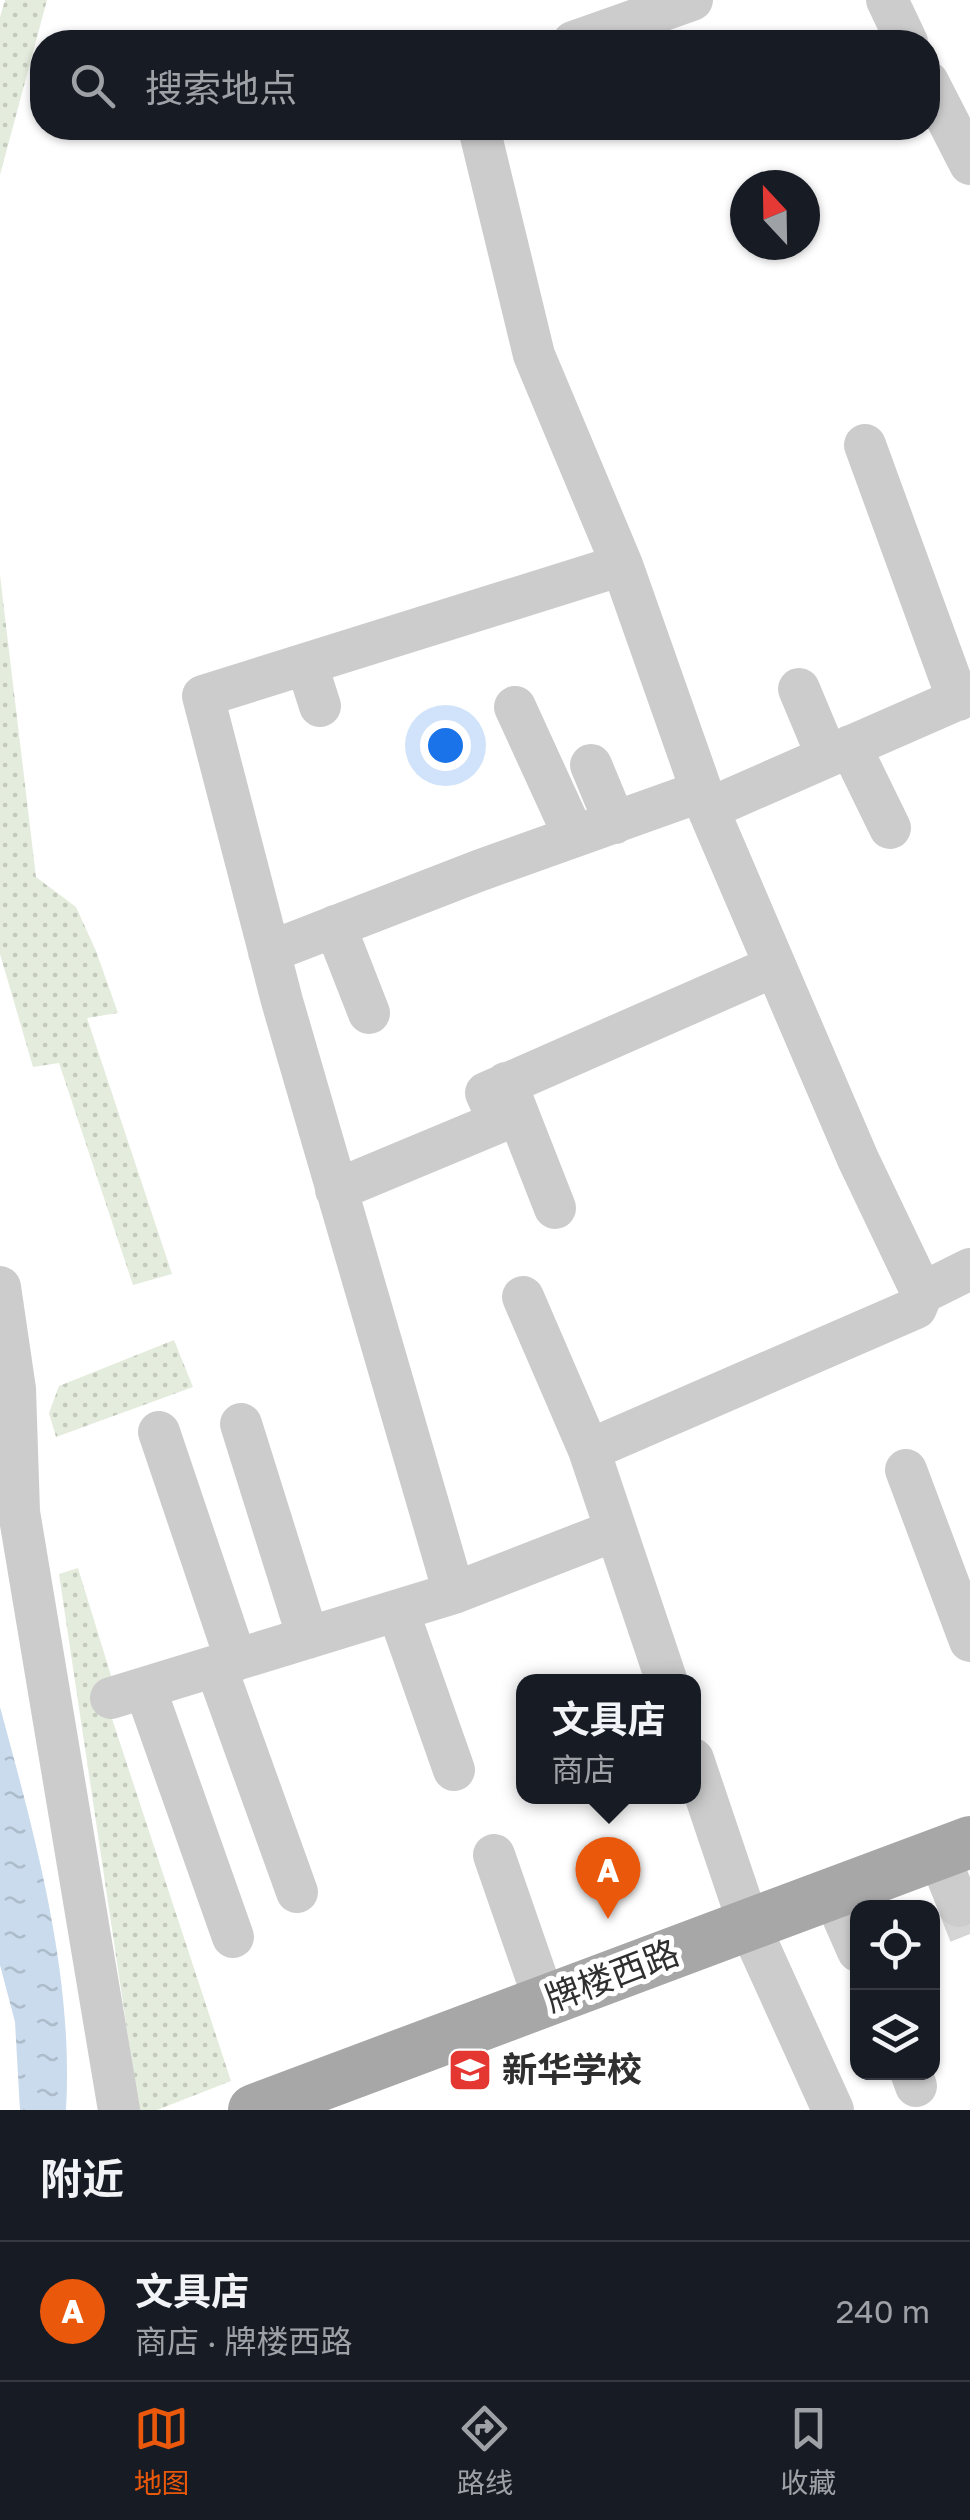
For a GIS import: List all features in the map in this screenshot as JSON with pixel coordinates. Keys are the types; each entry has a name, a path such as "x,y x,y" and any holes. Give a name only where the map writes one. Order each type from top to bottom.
{"main road":[{"name":"牌楼西路","path":"254,2110 344,2094 544,2002 954,1848"}],"street":[{"path":"607,30 692,0"},
{"path":"887,0 902,30"},
{"path":"940,105 970,164"},
{"path":"482,140 534,355 622,565 705,800 858,1158 922,1293"},
{"path":"269,952 574,836 705,800 839,752 964,697 865,445"},
{"path":"454,1594 269,952 203,696 622,565"},
{"path":"307,665 320,706"},
{"path":"799,689 890,828"},
{"path":"515,707 574,836"},
{"path":"590,764 614,823"},
{"path":"334,926 368,1013"},
{"path":"336,1190 498,1122 486,1092 775,966"},
{"path":"506,1083 555,1208"},
{"path":"589,1450 916,1308 922,1293 970,1269"},
{"path":"0,1287 16,1389 19,1512 119,2110"},
{"path":"524,1297 589,1450 664,1674"},
{"path":"241,1424 308,1638"},
{"path":"158,1432 297,1892"},
{"path":"906,1470 970,1641"},
{"path":"232,1936 128,1693 454,1594 616,1530"},
{"path":"398,1611 454,1770"},
{"path":"701,1783 749,1925 833,2110"},
{"path":"954,1848 959,1906"},
{"path":"494,1855 544,2002"},
{"path":"833,1894 850,1933"}],"green space":[{"path":"5,0 47,0 39,30 30,30 30,63 0,175 0,17"},
{"path":"0,575 36,877 76,907 118,1013 87,1018 172,1274 133,1285 59,1063 33,1067 0,954"},
{"path":"174,1340 193,1387 56,1437 49,1413 59,1386"},
{"path":"78,1568 113,1682 102,1688 231,2081 157,2110 139,2110 59,1574"}],"water":[{"path":"0,1707 38,1856 58,1957 67,2059 66,2110 20,2110 15,2022 0,1965"}],"tunnel":[{"path":"959,1906 970,1934"}],"place":[{"name":"文具店","path":"608,1919"},
{"name":"新华学校","path":"470,2070"}]}
